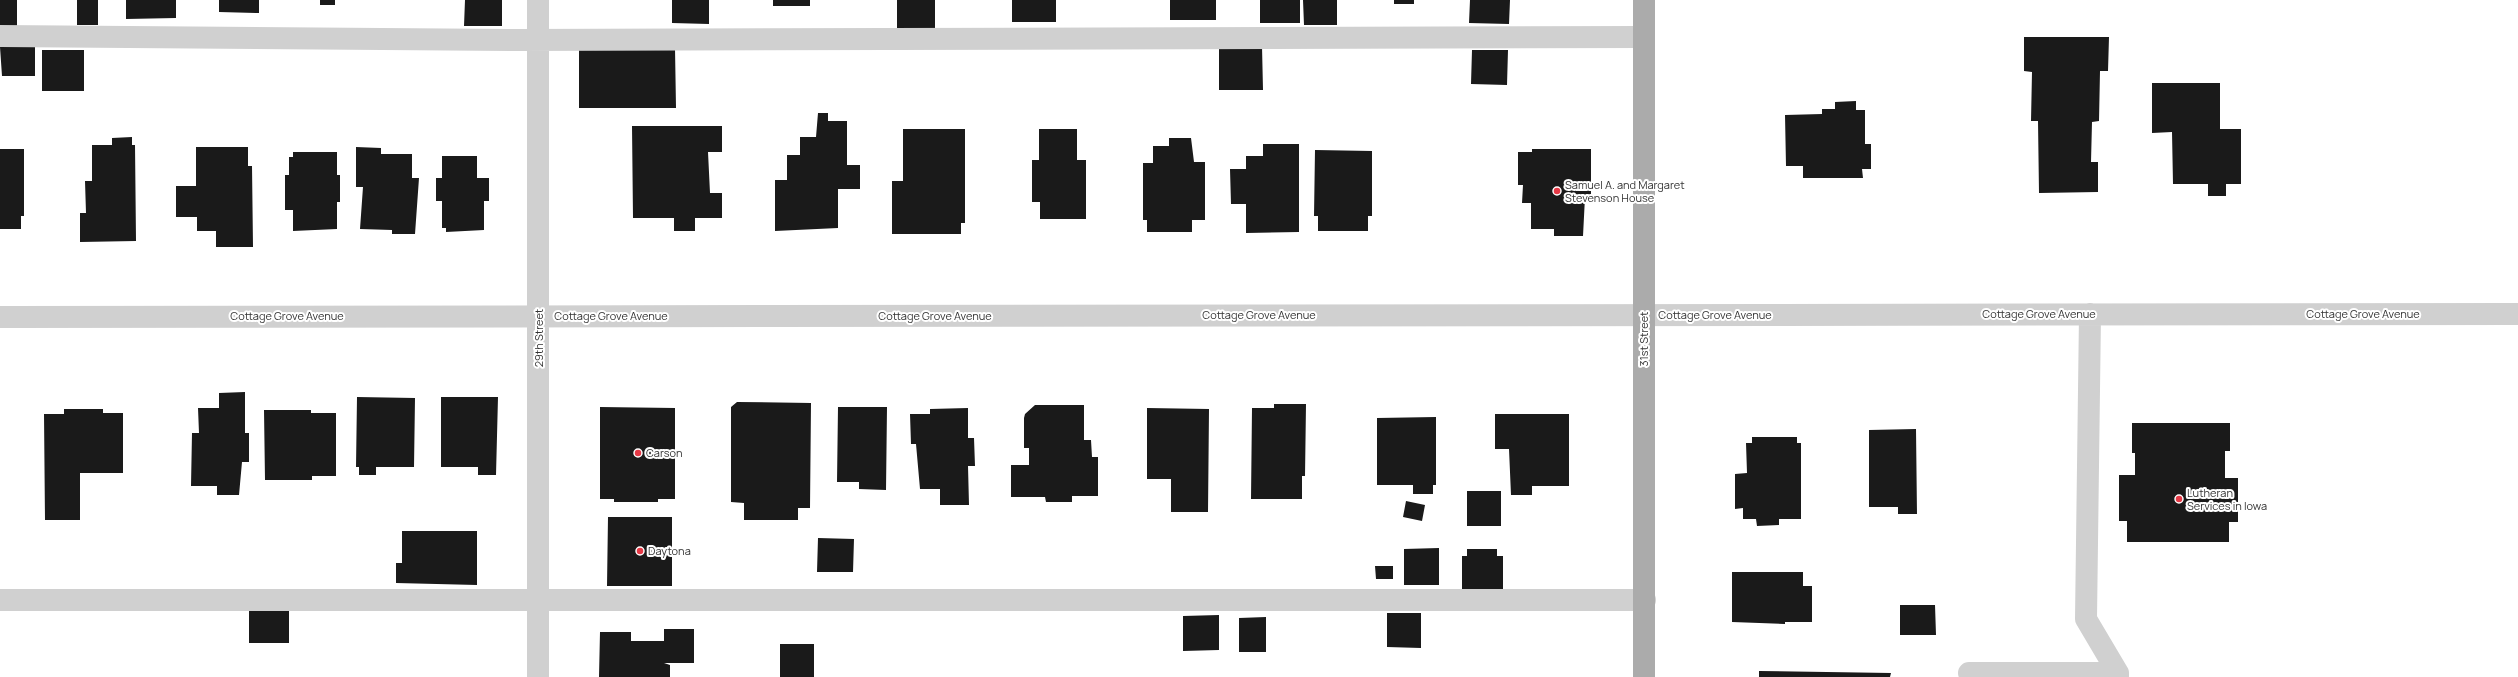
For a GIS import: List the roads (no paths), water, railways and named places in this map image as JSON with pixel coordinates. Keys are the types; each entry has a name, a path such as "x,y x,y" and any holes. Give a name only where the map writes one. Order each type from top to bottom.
{"main road":[{"name":"31st Street","path":"1644,0 1644,677"}],"street":[{"name":"29th Street","path":"538,0 538,677"},
{"path":"0,36 538,40 1644,37"},
{"path":"2090,314 2086,619 2118,675"},
{"name":"Cottage Grove Avenue","path":"0,316 2518,314"},
{"path":"0,600 1645,600"},
{"path":"1969,673 2118,675"}],"place":[{"name":"Samuel A. and Margaret Stevenson House","path":"1557,191"},
{"name":"Carson","path":"638,453"},
{"name":"Lutheran Services in Iowa","path":"2179,499"},
{"name":"Daytona","path":"640,551"}]}
